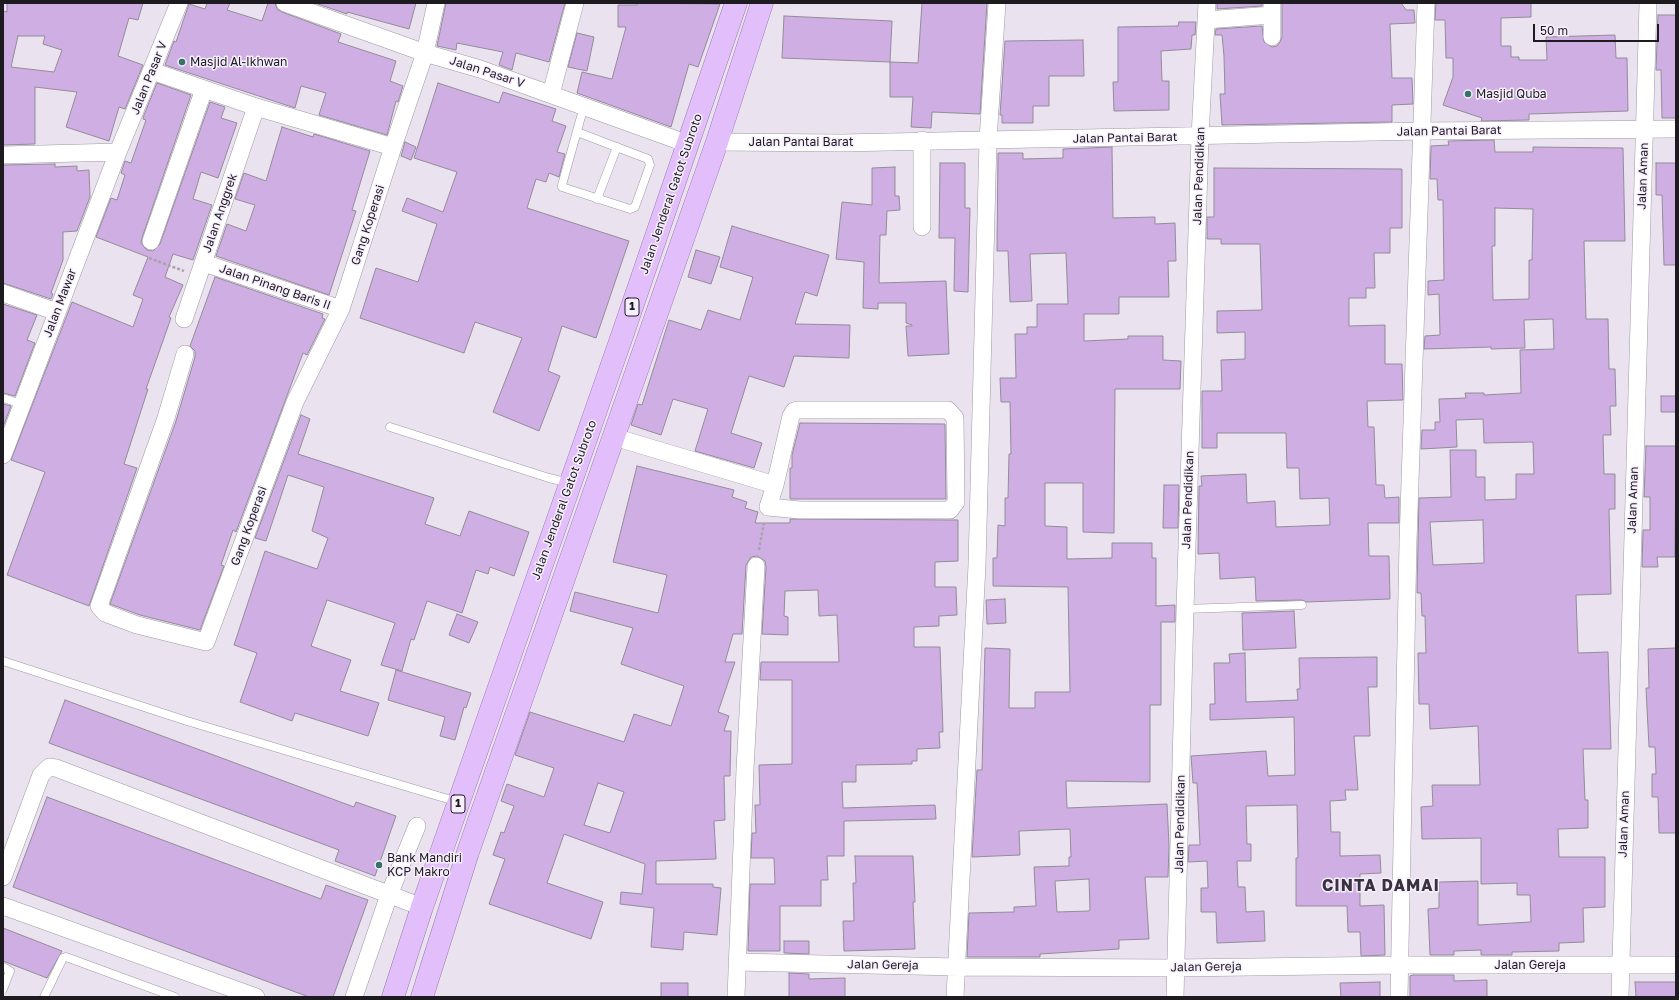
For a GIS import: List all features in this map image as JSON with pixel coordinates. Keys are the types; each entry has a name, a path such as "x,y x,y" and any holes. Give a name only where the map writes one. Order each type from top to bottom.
{"highway":[{"name":"Jalan Jenderal Gatot Subroto","path":"393,997 422,907 723,45 736,3"},
{"name":"1","path":"422,997 468,852 717,142 762,3"},
{"path":"723,45 746,53"},
{"path":"525,611 550,621"}],"street":[{"name":"Jalan Pasar V","path":"118,152 179,3"},
{"name":"Jalan Pasar V","path":"284,3 425,53 480,69 688,144"},
{"name":"Gang Koperasi","path":"185,354 166,418 99,606 105,613 137,625 206,642 295,402 341,309 425,53 436,3"},
{"path":"551,94 575,3"},
{"path":"955,997 977,565 988,140 997,3"},
{"path":"1399,997 1401,965 1408,542 1426,3"},
{"name":"Jalan Aman","path":"1620,997 1648,3"},
{"path":"1206,11 1272,9 1272,37"},
{"name":"Jalan Pendidikan","path":"1176,997 1185,609 1200,137 1206,11"},
{"path":"152,71 256,106 393,147"},
{"path":"151,241 204,89"},
{"name":"Jalan Anggrek","path":"184,319 204,270 256,106"},
{"name":"Jalan Pantai Barat","path":"717,142 841,143 922,140 1676,129"},
{"path":"922,140 922,227"},
{"path":"3,155 118,152"},
{"name":"Jalan Mawar","path":"3,455 118,152"},
{"name":"Jalan Pinang Baris II","path":"204,270 341,309"},
{"path":"3,292 57,312"},
{"path":"948,410 955,418 957,497 956,502 950,510 800,510 768,507 775,485 791,416 794,411 948,410"},
{"path":"614,437 775,485"},
{"path":"736,997 756,566"},
{"path":"3,877 42,775 49,767 56,768 422,907"},
{"path":"354,997 390,894 417,826"},
{"path":"3,906 256,997"},
{"name":"Jalan Gereja","path":"737,962 957,967 1176,968 1401,965 1676,965"}],"lane":[{"path":"577,132 650,161 635,208 630,209 562,187 584,106"},
{"path":"597,199 617,147"},
{"path":"3,398 22,404"},
{"path":"390,428 549,478 570,483"},
{"path":"1185,609 1302,605"},
{"path":"3,661 187,721 459,802"},
{"path":"44,997 63,958 66,957 175,997"},
{"path":"3,967 10,971 3,989"}],"path":[{"path":"151,241 145,257 204,270"},
{"path":"756,566 768,507"}],"building":[{"path":"7,3 143,3 138,20 129,18 118,56 143,65 125,109 119,107 109,141 66,127 77,92 35,87 35,144 3,145 3,11 7,12","holes":["18,36 45,36 43,44 62,50 54,72 11,67"]},
{"path":"207,3 230,3 227,10 262,21 268,3 275,3 277,9 282,12 341,34 338,42 396,61 390,81 403,86 398,102 396,101 387,135 319,115 326,93 301,86 295,108 165,65 174,41 176,42 189,4 205,9"},
{"path":"315,3 416,3 409,29 347,12 347,14"},
{"path":"446,3 565,3 549,62 516,53 512,70 499,65 503,52 457,43 456,50 437,46"},
{"path":"637,3 720,4 698,67 689,64 671,127 577,93 582,72 612,79 626,27 618,27 618,5 637,5"},
{"path":"922,3 987,3 980,114 932,112 931,128 911,127 913,97 890,97 890,62 918,63"},
{"path":"1217,3 1262,3 1262,6 1217,9"},
{"path":"1282,3 1401,3 1406,10 1414,10 1415,23 1390,24 1392,78 1412,78 1413,104 1392,105 1392,122 1222,125 1220,94 1225,94 1224,56 1222,35 1215,35 1216,29 1262,26 1264,42 1272,47 1277,46 1282,37"},
{"path":"1436,3 1531,3 1531,17 1501,18 1501,46 1511,46 1511,57 1519,57 1519,60 1547,60 1546,37 1615,35 1616,58 1627,58 1628,111 1529,114 1529,120 1481,121 1482,118 1443,105 1453,77 1453,58 1446,58 1445,20 1435,20"},
{"path":"1658,15 1676,15 1676,118 1662,118 1661,70 1656,70"},
{"path":"784,16 892,21 890,62 782,58"},
{"path":"1179,22 1196,22 1195,35 1192,35 1191,49 1161,51 1162,81 1169,81 1169,110 1114,111 1113,82 1118,82 1118,27 1178,26"},
{"path":"577,33 594,37 587,71 568,67"},
{"path":"1083,40 1084,76 1049,76 1049,106 1033,106 1033,123 1002,123 1002,115 1000,115 1005,41"},
{"path":"157,83 191,95 142,238 141,243 147,250 153,251 160,244 210,102 225,107 221,118 237,123 218,178 201,172 193,199 212,205 193,260 173,254 165,277 183,285 169,317 171,318 146,389 148,389 124,464 137,468 89,606 7,575 45,472 11,460 72,302 133,327 143,299 133,295 148,257 96,237 111,198 117,200 125,175 121,173 125,161 131,163 146,120 143,119 144,115"},
{"path":"438,83 499,103 503,92 556,109 552,121 566,126 557,152 565,154 559,177 549,173 546,182 536,179 527,208 629,241 596,338 562,326 548,371 560,376 539,431 493,412 522,338 475,322 464,353 360,318 376,268 418,282 437,224 402,211 407,198 443,212 457,172 414,158"},
{"path":"282,127 313,137 314,134 370,151 352,210 356,211 329,295 216,256 227,224 246,231 255,205 235,199 244,173 266,181"},
{"path":"1494,140 1495,152 1533,152 1533,147 1623,148 1625,241 1584,241 1586,319 1608,319 1609,369 1615,369 1616,406 1610,406 1611,435 1603,435 1604,474 1615,474 1615,509 1609,509 1611,594 1576,595 1578,653 1608,652 1611,749 1583,749 1585,800 1588,800 1588,828 1558,829 1559,857 1605,857 1605,907 1583,908 1584,942 1559,943 1559,951 1512,952 1512,955 1481,955 1481,950 1454,951 1454,955 1430,955 1428,909 1439,908 1439,882 1478,881 1478,925 1531,922 1530,895 1517,895 1517,883 1481,884 1481,838 1422,839 1421,807 1433,806 1432,785 1480,785 1478,726 1430,729 1429,704 1419,704 1418,653 1426,653 1425,616 1422,616 1421,593 1417,593 1419,498 1451,497 1450,450 1476,450 1476,477 1485,477 1485,500 1516,499 1516,474 1534,474 1533,442 1484,443 1483,419 1456,420 1457,447 1421,449 1422,430 1435,430 1435,422 1440,422 1439,399 1466,398 1465,393 1484,393 1484,395 1521,393 1520,350 1554,349 1553,319 1524,320 1525,348 1491,349 1491,347 1424,349 1425,336 1440,335 1439,294 1428,295 1428,281 1444,280 1443,200 1438,200 1437,179 1430,179 1431,146 1449,145 1448,141","holes":["1495,208 1533,209 1532,260 1529,260 1529,299 1493,300 1492,246 1495,246","1483,520 1484,563 1433,565 1430,522"]},
{"path":"405,142 416,147 411,160 401,156"},
{"path":"1112,147 1113,218 1155,217 1155,224 1175,223 1176,261 1168,261 1169,297 1119,297 1119,314 1084,314 1084,341 1128,339 1128,336 1163,336 1163,360 1181,361 1180,389 1115,389 1114,533 1083,532 1083,483 1045,483 1045,526 1067,527 1067,559 1112,558 1112,543 1152,543 1152,558 1156,558 1156,606 1175,605 1175,622 1161,622 1161,705 1150,705 1150,782 1066,781 1067,808 1167,804 1169,845 1168,877 1145,877 1149,939 1119,940 1119,949 1040,954 1040,957 967,957 969,913 1014,912 1014,907 1036,906 1034,867 1069,866 1069,857 1071,857 1070,829 1019,831 1020,855 972,857 977,770 982,770 985,648 1010,649 1009,708 1035,708 1035,692 1070,692 1068,587 993,586 993,558 997,558 998,525 1005,526 1005,498 1008,498 1009,454 1011,454 1010,402 1001,402 1000,378 1016,378 1015,334 1027,334 1027,327 1037,327 1037,304 1068,304 1066,253 1030,254 1032,301 1010,302 1008,251 997,251 998,153 1023,153 1023,159 1063,158 1063,149","holes":["1089,879 1089,911 1057,912 1055,881"]},
{"path":"940,163 965,163 965,208 970,208 968,292 954,291 955,238 939,238"},
{"path":"1656,163 1676,163 1676,265 1664,265 1662,195 1656,195"},
{"path":"55,164 55,167 77,166 77,171 89,170 90,197 77,231 63,232 63,260 51,293 53,294 51,299 3,283 3,165"},
{"path":"895,167 895,196 899,196 900,210 887,211 886,235 880,235 879,283 946,281 949,354 908,356 906,326 912,325 906,323 906,303 878,303 878,309 863,308 864,262 836,259 842,202 872,205 872,168"},
{"path":"1214,168 1402,169 1402,228 1390,228 1390,253 1374,253 1375,288 1366,288 1366,298 1349,298 1349,326 1385,325 1385,364 1402,364 1403,400 1367,401 1368,427 1374,427 1376,485 1384,485 1385,498 1399,497 1399,523 1368,523 1369,556 1389,556 1390,599 1306,602 1302,600 1256,601 1255,577 1220,579 1219,553 1198,554 1199,486 1202,486 1201,476 1246,474 1247,503 1275,501 1276,527 1330,525 1329,498 1300,499 1299,468 1287,468 1286,433 1217,433 1217,448 1202,448 1202,391 1222,391 1221,360 1245,359 1245,332 1217,333 1217,311 1262,310 1260,244 1221,244 1221,239 1207,239 1207,217 1214,217"},
{"path":"732,226 829,255 817,296 805,292 795,324 850,325 849,358 794,356 784,387 749,376 731,433 762,443 754,468 695,451 708,409 673,399 661,435 631,425 638,404 642,405 669,320 701,330 708,310 740,320 753,277 720,267"},
{"path":"696,250 720,257 711,284 688,277"},
{"path":"215,277 323,314 322,318 325,319 307,355 303,353 236,532 233,530 221,565 224,566 200,630 140,615 110,604 176,421 195,357 195,351 190,346"},
{"path":"3,304 37,315 27,340 35,343 15,396 3,393"},
{"path":"1661,396 1676,396 1676,412 1661,412"},
{"path":"3,404 11,406 3,427"},
{"path":"301,415 310,419 298,454 434,498 425,524 460,536 469,511 529,532 514,576 490,567 488,574 476,570 462,613 427,601 414,640 411,639 402,671 381,665 395,623 327,600 311,646 351,660 340,691 379,703 368,736 295,713 292,721 240,702 257,653 234,645 265,551 317,569 328,538 312,531 324,487 288,475 266,541 255,538"},
{"path":"800,423 945,424 946,499 790,499 790,468 792,468 792,455"},
{"path":"1646,446 1676,446 1675,557 1657,557 1658,567 1642,567 1643,530 1650,530 1650,497 1644,497"},
{"path":"637,466 734,490 732,497 747,502 745,508 758,512 755,523 790,523 790,519 958,520 958,561 935,562 935,587 956,587 957,615 939,616 939,626 914,627 914,647 940,647 943,732 939,732 940,748 917,749 917,761 912,761 912,764 856,765 856,782 842,782 843,808 935,805 936,819 844,821 844,856 827,856 828,880 821,880 821,906 780,906 780,951 748,951 750,884 775,884 774,858 751,858 752,833 756,833 755,805 760,805 759,765 792,764 792,680 760,680 761,662 839,662 837,615 819,616 818,590 785,591 784,616 788,617 788,635 762,634 766,567 765,561 757,556 751,557 746,565 742,634 733,634 725,662 735,662 718,712 729,716 724,731 731,731 730,776 724,776 725,820 714,821 716,859 656,861 656,884 713,884 713,887 721,888 717,935 684,932 683,950 651,947 654,908 620,904 621,892 642,894 645,864 564,834 547,883 603,902 591,939 489,904 505,859 493,855 501,832 504,833 514,806 501,801 507,784 544,797 554,768 515,755 530,712 624,742 634,714 671,726 684,686 621,664 633,628 570,611 575,592 658,613 667,575 613,562","holes":["598,783 624,792 610,833 584,825"]},
{"path":"1164,485 1179,485 1178,528 1163,528"},
{"path":"1005,599 1006,623 987,624 986,600"},
{"path":"1294,611 1296,648 1243,650 1242,613"},
{"path":"457,614 478,622 469,643 449,635"},
{"path":"1676,648 1676,833 1659,833 1658,797 1652,797 1652,774 1656,774 1655,747 1649,747 1646,688 1649,688 1648,649"},
{"path":"1245,653 1246,702 1298,700 1297,689 1300,689 1299,658 1377,657 1377,687 1368,687 1370,736 1354,736 1358,790 1345,790 1346,800 1330,801 1331,832 1340,832 1340,856 1380,855 1381,873 1360,874 1360,906 1384,905 1385,955 1361,956 1360,932 1348,932 1347,906 1296,906 1296,858 1298,858 1297,805 1246,806 1247,844 1251,844 1251,861 1237,861 1238,887 1245,887 1246,912 1264,911 1265,941 1217,943 1216,912 1201,912 1201,888 1208,888 1207,861 1188,862 1189,845 1200,845 1197,783 1193,783 1191,756 1266,751 1268,776 1295,775 1294,717 1210,720 1210,704 1215,704 1214,663 1230,663 1229,654"},
{"path":"396,670 471,693 466,708 464,707 455,740 440,736 445,717 388,700"},
{"path":"65,700 354,807 356,802 396,816 375,876 335,861 339,850 49,743"},
{"path":"47,797 321,899 326,885 368,900 333,997 309,997 13,887"},
{"path":"855,856 913,856 915,949 844,951 843,921 854,921 853,883 856,883"},
{"path":"3,928 62,951 47,978 3,961"},
{"path":"784,941 809,941 809,954 784,953"},
{"path":"789,973 809,974 809,979 845,978 845,997 789,997"},
{"path":"1454,975 1454,981 1487,980 1487,997 1410,997 1410,976"},
{"path":"1380,982 1380,997 1341,997 1340,983"},
{"path":"1635,982 1676,982 1676,997 1636,997"},
{"path":"661,983 688,983 688,997 661,997"}],"place":[{"name":"Masjid Al-Ikhwan","path":"182,62"},
{"name":"Masjid Quba","path":"1468,94"},
{"name":"Bank Mandiri KCP Makro","path":"379,865"}],"district":[{"name":"CINTA DAMAI","path":"1381,886"}]}
